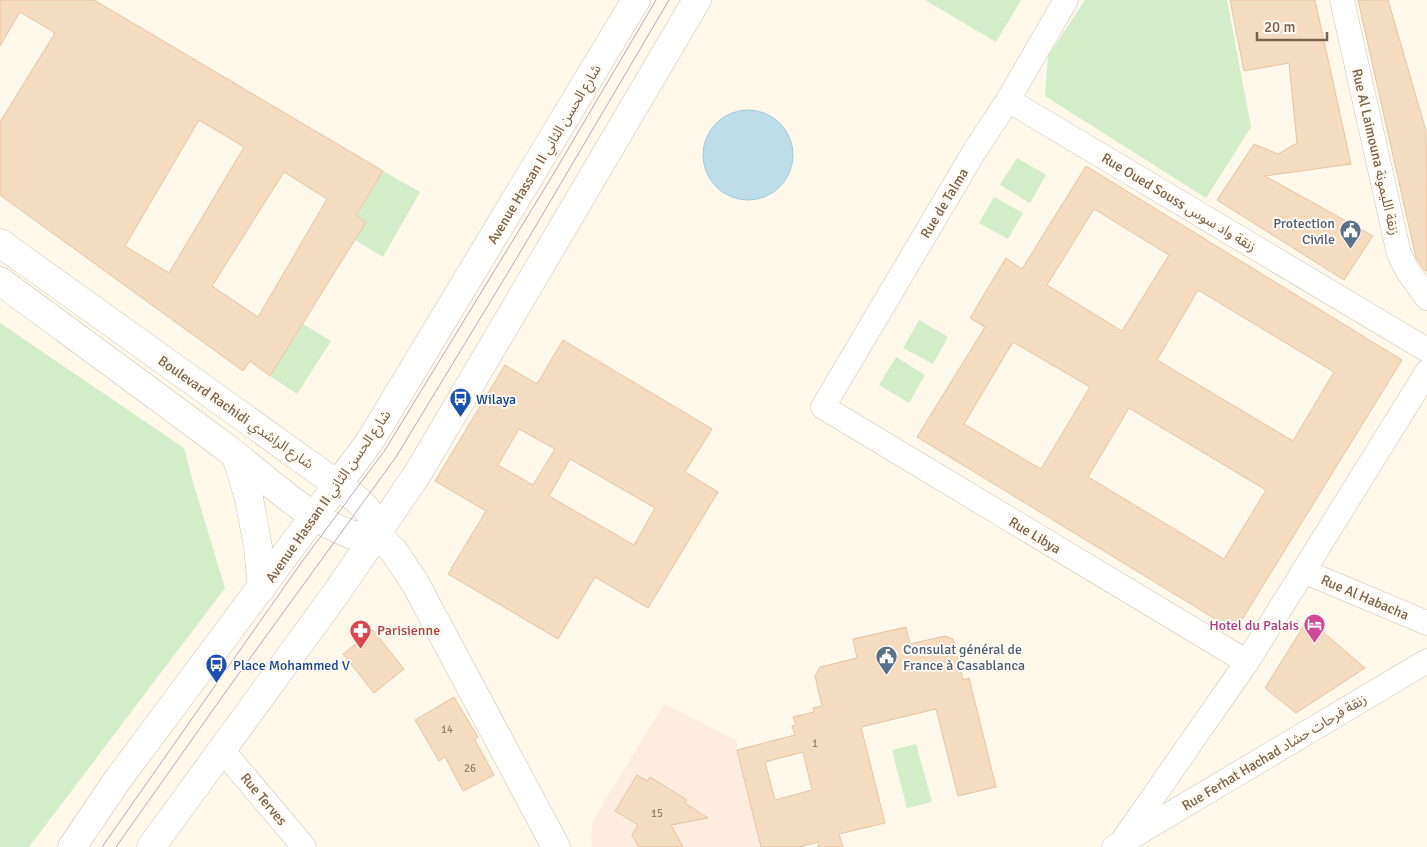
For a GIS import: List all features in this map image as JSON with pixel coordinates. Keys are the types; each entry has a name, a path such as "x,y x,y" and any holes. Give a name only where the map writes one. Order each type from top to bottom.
{"main road":[{"name":"Avenue Hassan II شارع الحسن الثاني","path":"72,847 116,782 262,588 374,434 636,0"},
{"path":"152,847 223,751 418,473 697,0"},
{"name":"Boulevard Rachidi شارع الراشدي","path":"0,243 338,485 368,509 376,526 376,535"},
{"path":"0,281 315,516 350,534 359,536 376,535 393,550 415,583 556,847"},
{"path":"236,456 250,498 262,588"}],"street":[{"name":"Rue de Talma","path":"823,407 1066,0"},
{"name":"Rue Al Laimouna زنقة الليمونة","path":"1342,0 1399,254 1407,270 1427,298"},
{"name":"Rue Oued Souss زنقة واد سوس","path":"1008,100 1427,350"},
{"path":"1119,846 1247,662 1427,372"},
{"name":"Rue Libya","path":"823,407 1247,662"},
{"name":"Rue Al Habacha","path":"1303,572 1427,623"},
{"name":"Rue Ferhat Hachad زنقة فرحات حشاد","path":"1119,846 1427,661"},
{"name":"Rue Terves","path":"223,751 304,847"}],"shaded area":[{"path":"664,704 737,741 737,750 761,847 592,847 592,825 597,814"}],"green space":[{"path":"925,0 1021,0 996,42"},
{"path":"1085,0 1227,0 1251,127 1206,198 1045,96 1048,56"},
{"path":"1017,158 1046,175 1030,203 1000,185"},
{"path":"383,171 420,192 383,257 355,240 366,222 357,216"},
{"path":"994,197 1023,213 1008,239 979,223"},
{"path":"919,320 948,337 933,364 903,348"},
{"path":"0,323 184,448 225,588 29,847 0,847"},
{"path":"303,324 331,341 297,394 270,376"},
{"path":"896,357 925,375 909,403 879,385"},
{"path":"916,744 932,802 907,808 892,750"}],"water":[{"path":"739,110 757,110 773,117 786,130 793,146 793,164 786,180 773,193 757,200 739,200 723,193 710,180 703,164 703,146 710,130 723,117"}],"building":[{"path":"0,0 94,0 383,171 356,216 366,222 270,376 250,361 243,371 0,195 0,122 55,33 20,12 0,46","holes":["199,120 244,147 169,273 125,246","284,172 327,199 258,317 212,286"]},
{"path":"1230,0 1315,0 1351,164 1265,176 1373,236 1344,280 1217,200 1254,144 1278,154 1297,143 1289,63 1244,71"},
{"path":"1358,0 1388,0 1426,131 1427,271 1425,271 1416,258"},
{"path":"1086,166 1402,360 1235,631 917,437 985,327 970,318 1006,258 1022,269","holes":["1094,209 1169,255 1122,331 1047,285","1198,290 1334,372 1293,441 1157,360","1013,342 1090,387 1041,469 964,424","1129,408 1266,490 1224,559 1088,477"]},
{"path":"563,340 712,429 685,472 718,492 648,608 595,577 558,639 448,574 486,511 435,481 505,365 537,384","holes":["519,429 555,449 533,485 498,465","570,459 655,508 634,545 549,496"]},
{"name":"Hotel du Palais","path":"1308,619 1365,668 1296,713 1265,688"},
{"path":"906,627 910,644 945,636 953,639 963,680 969,678 996,787 958,796 936,709 861,727 885,823 839,834 843,847 819,847 818,842 799,847 761,847 737,750 795,735 792,726 796,725 793,717 814,712 813,708 822,706 815,676 820,667 857,658 853,639","holes":["803,752 812,790 775,800 765,762"]},
{"path":"373,630 404,669 374,693 343,654"},
{"path":"454,697 478,737 475,740 494,775 463,791 445,757 439,761 415,720"},
{"path":"637,775 647,781 650,777 687,800 685,803 708,818 671,825 683,847 639,847 632,835 638,825 615,811"}],"tram line":[{"path":"102,847 301,563 385,450 554,173 656,0"},
{"path":"116,847 396,457 518,256 669,0"}],"place":[{"name":"Protection Civile","path":"1351,250"},
{"name":"Wilaya","path":"460,418"},
{"name":"Hotel du Palais","path":"1315,644"},
{"name":"Parisienne","path":"361,649"},
{"name":"Consulat général de France à Casablanca","path":"887,676"},
{"name":"Place Mohammed V","path":"217,684"}]}
